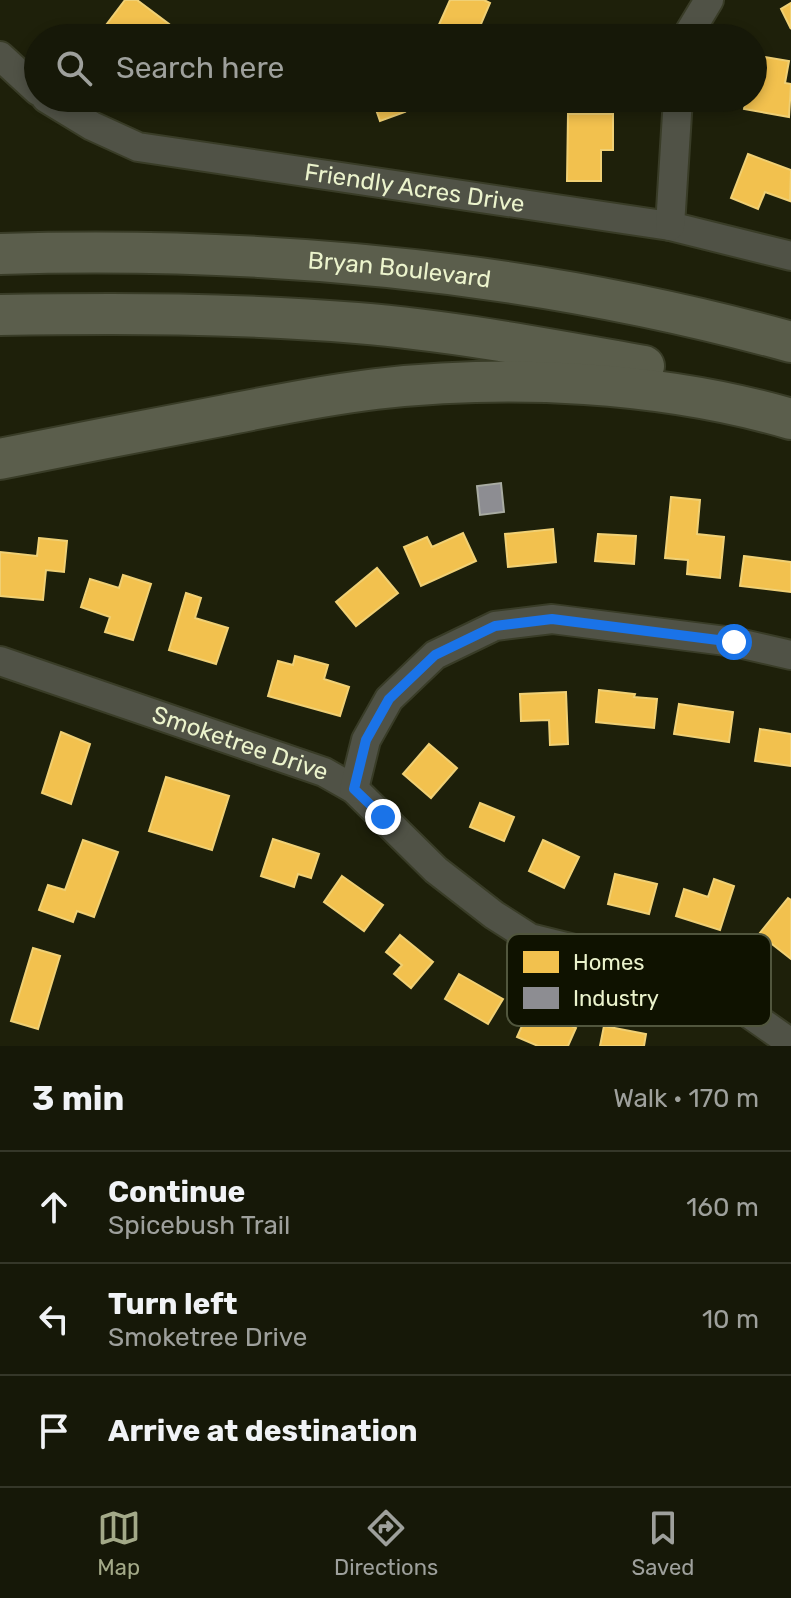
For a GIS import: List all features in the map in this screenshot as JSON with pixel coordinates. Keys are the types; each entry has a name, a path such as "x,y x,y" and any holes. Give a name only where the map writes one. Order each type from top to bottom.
{"highway":[{"name":"Bryan Boulevard","path":"0,254 259,257 447,274 640,305 791,342"},
{"path":"0,315 212,315 358,323 542,348 676,372 791,400"},
{"path":"0,459 322,396 462,383 546,382 630,389 791,419"}],"street":[{"path":"694,24 709,0"},
{"path":"0,56 24,78"},
{"name":"Friendly Acres Drive","path":"69,112 138,147 670,226 791,256"},
{"path":"670,226 677,112"},
{"path":"354,789 366,740 389,699 435,655 495,626 552,619 734,642 791,655"},
{"name":"Smoketree Drive","path":"0,661 324,772 354,789 436,870 524,934"},
{"name":"Smoketree Drive","path":"767,1026 791,1043"}],"building: Homes":[{"path":"125,0 137,0 169,24 107,24"},
{"path":"450,0 484,0 490,3 481,24 439,24"},
{"path":"791,3 791,29 781,9"},
{"path":"767,57 789,61 785,83 791,84 789,117 761,112 767,112"},
{"path":"377,112 405,112 380,121"},
{"path":"568,114 613,114 613,150 601,150 601,181 567,181"},
{"path":"748,154 791,170 790,201 765,192 758,209 731,198"},
{"path":"671,497 700,500 697,534 724,537 720,578 687,574 688,560 665,558"},
{"path":"553,529 556,562 508,567 505,534"},
{"path":"463,533 476,561 421,586 404,547 427,537 432,547"},
{"path":"598,534 636,536 634,564 595,561"},
{"path":"39,538 67,541 64,572 46,570 43,600 0,596 0,552 37,556"},
{"path":"744,556 791,562 791,592 740,586"},
{"path":"377,568 398,593 356,626 336,602"},
{"path":"123,575 151,584 133,640 105,632 110,617 81,607 90,579 119,588"},
{"path":"186,593 201,598 195,618 228,628 216,664 169,650"},
{"path":"295,656 328,665 324,679 349,687 340,716 268,696 278,661 293,665"},
{"path":"599,690 657,699 654,728 596,722"},
{"path":"566,692 568,744 550,745 549,720 521,721 520,694"},
{"path":"679,704 733,712 729,742 674,734"},
{"path":"760,729 791,734 791,766 755,761"},
{"path":"61,732 90,744 71,804 42,793"},
{"path":"429,744 457,768 431,798 403,774"},
{"path":"166,777 229,796 212,850 149,831"},
{"path":"480,803 514,817 504,841 470,827"},
{"path":"273,839 319,854 311,878 298,874 294,887 261,876"},
{"path":"83,840 118,852 94,917 77,911 73,922 39,910 48,885 65,890"},
{"path":"543,840 579,857 564,888 529,871"},
{"path":"615,874 657,884 649,914 608,904"},
{"path":"342,876 383,905 364,931 324,902"},
{"path":"714,879 734,886 720,930 676,916 684,889 708,897"},
{"path":"788,898 791,900 791,959 771,943 771,934 759,934"},
{"path":"400,935 433,962 411,988 394,974 402,965 386,952"},
{"path":"33,948 60,956 38,1029 11,1021"},
{"path":"459,974 503,999 488,1024 445,999"},
{"path":"522,1026 576,1028 568,1046 538,1046 517,1037"},
{"path":"604,1026 646,1034 644,1046 600,1046"}],"building: Industry":[{"path":"501,483 504,512 480,515 477,486"}],"route":[{"path":"383,817 354,789 366,740 389,699 435,655 495,626 552,619 734,642"}]}
